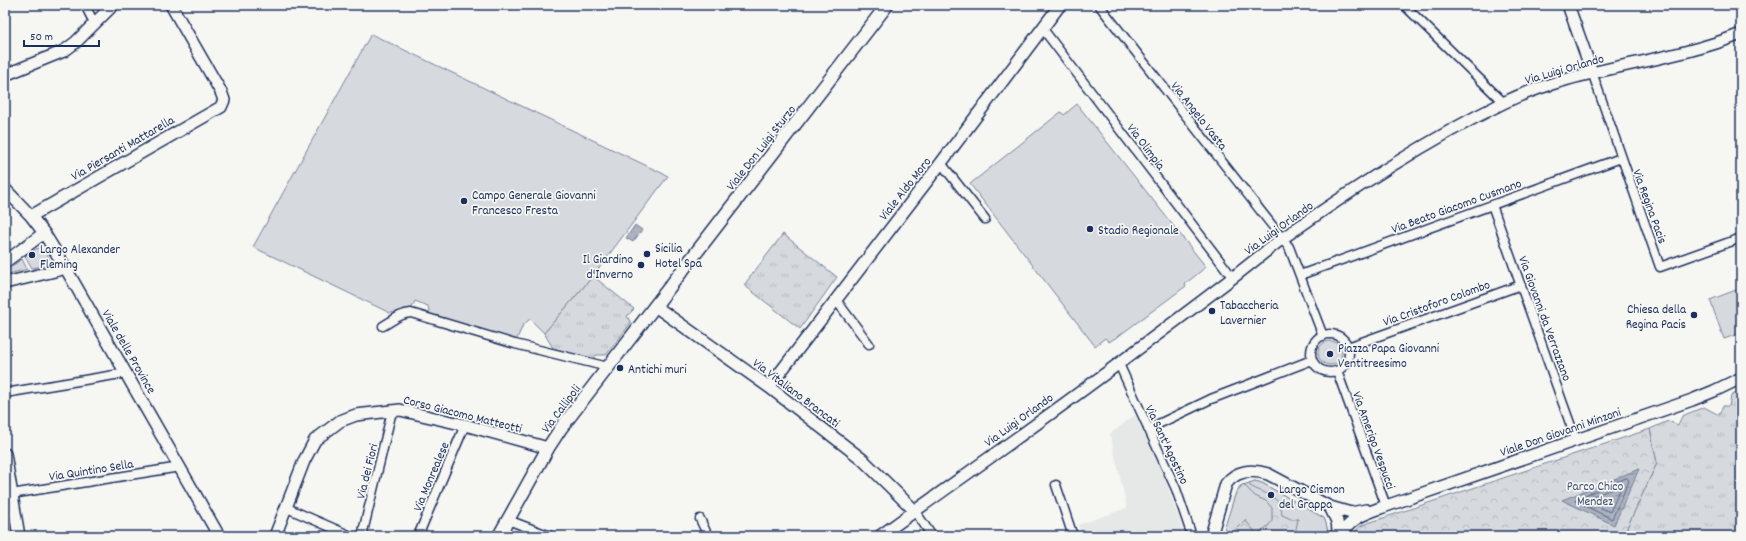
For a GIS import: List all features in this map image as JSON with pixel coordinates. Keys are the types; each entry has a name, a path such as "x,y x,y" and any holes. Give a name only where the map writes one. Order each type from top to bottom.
{"main road":[{"name":"Viale Don Luigi Sturzo","path":"655,306 887,5"},
{"name":"Via Callipoli","path":"499,536 548,448 655,306"}],"street":[{"path":"85,5 94,23"},
{"path":"5,76 64,51 76,42 113,5"},
{"name":"Via Piersanti Mattarella","path":"31,216 220,107 224,100 221,92 172,5"},
{"name":"Viale Aldo Moro","path":"769,387 1060,5"},
{"name":"Via Angelo Vasta","path":"1099,5 1282,239"},
{"path":"1404,5 1504,103"},
{"path":"1568,5 1592,72"},
{"name":"Via Olimpia","path":"1043,29 1233,278"},
{"name":"Via Luigi Orlando","path":"880,536 1119,364 1282,239 1391,166 1442,135 1504,103 1551,84 1592,72 1645,62 1691,51 1741,34"},
{"name":"Via Regina Pacis","path":"1592,72 1660,267 1741,238"},
{"name":"Via Beato Giacomo Cusmano","path":"1300,274 1621,158"},
{"path":"941,163 986,219"},
{"name":"Viale delle Province","path":"5,189 31,216 44,233 65,267 219,536"},
{"name":"Via Giovanni da Verrazzano","path":"1492,204 1576,440"},
{"path":"5,262 44,233"},
{"path":"1282,239 1289,247 1323,336"},
{"path":"5,283 59,270 65,267"},
{"name":"Via Cristoforo Colombo","path":"1348,347 1521,285"},
{"path":"836,300 869,344"},
{"name":"Via Vitaliano Brancati","path":"655,306 769,387 862,459 915,511"},
{"path":"383,326 403,314 419,315 515,344 608,367"},
{"path":"1333,335 1342,339 1348,347 1349,356 1345,366 1337,371 1327,372 1318,368 1312,360 1311,350 1315,341 1323,336 1333,335"},
{"path":"1148,429 1211,399 1312,360"},
{"name":"Via Sant'Agostino","path":"1119,364 1176,489 1192,536"},
{"name":"Via Amerigo Vespucci","path":"1337,371 1386,506"},
{"path":"5,393 127,374"},
{"name":"Viale Don Giovanni Minzoni","path":"1386,506 1700,397 1741,378"},
{"name":"Corso Giacomo Matteotti","path":"275,536 304,461 315,440 340,421 356,415 400,410 465,425 548,448"},
{"name":"Via dei Fiori","path":"362,536 392,411"},
{"name":"Via Monrealese","path":"418,536 465,425"},
{"path":"5,454 8,495 19,536"},
{"name":"Via Quintino Sella","path":"8,495 180,467"},
{"path":"1210,536 1226,484 1230,478 1237,474 1258,471 1268,474 1330,507 1350,513 1386,506"},
{"path":"1056,485 1073,536"},
{"path":"1340,536 1348,524 1359,517 1386,506"},
{"path":"1330,507 1337,521 1338,531 1336,536"},
{"path":"287,508 351,536"},
{"path":"915,511 932,536"},
{"path":"700,519 708,536"},
{"path":"508,520 550,536"}],"shaded area":[{"path":"1135,415 1161,468 1185,536 1082,536 1078,525 1127,508 1110,434"}],"green space":[{"name":"Campo Generale Giovanni Francesco Fresta","path":"371,34 668,176 593,276 544,333 530,319 523,325 516,341 430,315 428,306 415,301 411,310 390,313 253,247"},
{"name":"Stadio Regionale","path":"1077,104 1206,267 1185,284 1186,286 1120,335 1109,342 1105,338 1095,346 970,184 1061,112 1064,115"},
{"path":"783,234 837,277 800,329 744,285"},
{"path":"40,248 47,253 49,260 43,266 32,268 25,256"},
{"path":"22,259 27,269 5,275 5,271"},
{"path":"593,276 634,309 627,316 631,323 606,355 596,355 593,359 553,348 544,333"},
{"path":"1741,288 1741,333 1724,339 1710,300"},
{"path":"1330,341 1338,345 1342,353 1338,361 1330,365 1322,361 1318,353 1322,345"},
{"path":"1741,390 1741,536 1623,536 1657,463 1650,429 1668,421 1678,425 1682,416 1704,407 1719,415 1723,406 1729,406 1731,396"},
{"name":"Parco Chico Mendez","path":"1650,429 1657,463 1623,536 1352,536 1362,525"},
{"path":"1255,481 1262,483 1324,518 1327,529 1326,536 1223,536 1235,495 1240,486"},
{"path":"1255,481 1262,483 1324,518 1327,529 1326,536 1296,536 1298,519 1291,519 1282,515 1281,508 1275,499 1250,486 1249,483"},
{"path":"1243,484 1255,496 1266,501 1272,508 1272,521 1257,534 1245,520 1235,530 1239,536 1222,536 1235,495"}],"water":[{"path":"635,225 642,230 633,242 626,238"},
{"path":"1639,469 1614,525 1562,500"}],"place":[{"name":"Campo Generale Giovanni Francesco Fresta","path":"464,201"},
{"name":"Stadio Regionale","path":"1090,229"},
{"name":"Sicilia Hotel Spa","path":"647,254"},
{"name":"Largo Alexander Fleming","path":"32,255"},
{"name":"Il Giardino d'Inverno","path":"641,265"},
{"name":"Tabaccheria Lavernier","path":"1212,311"},
{"name":"Chiesa della Regina Pacis","path":"1694,315"},
{"name":"Piazza Papa Giovanni Ventitreesimo","path":"1330,354"},
{"name":"Antichi muri","path":"620,368"},
{"name":"Largo Cismon del Grappa","path":"1271,495"}]}
